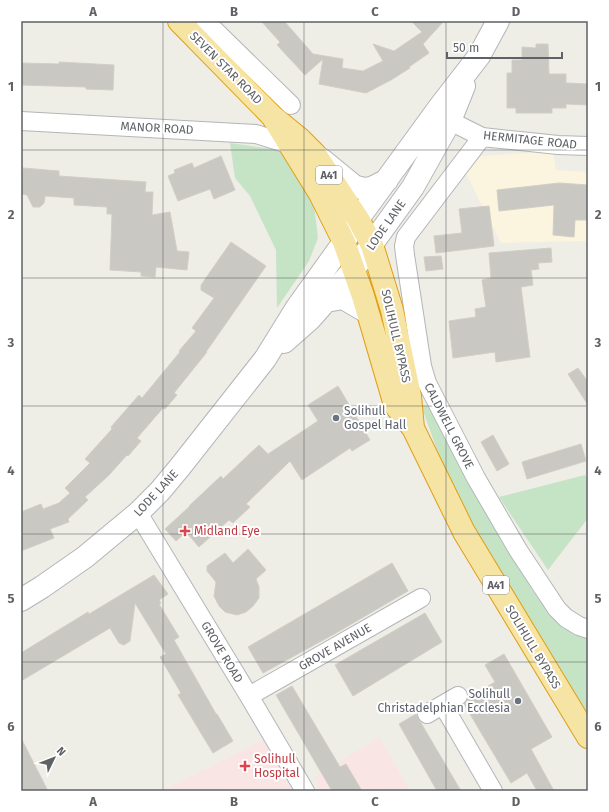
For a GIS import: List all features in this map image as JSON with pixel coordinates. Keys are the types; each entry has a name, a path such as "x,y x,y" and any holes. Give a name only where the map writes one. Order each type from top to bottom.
{"highway":[{"name":"SEVEN STAR ROAD","path":"179,21 272,116 300,139 315,154 358,219 372,245"},
{"name":"SEVEN STAR ROAD","path":"272,116 320,194 344,242 354,269"},
{"name":"SOLIHULL BYPASS","path":"372,245 396,323 410,396 413,428"},
{"name":"SOLIHULL BYPASS","path":"354,269 395,405 413,428 464,532 588,737"}],"main road":[{"name":"LODE LANE","path":"21,600 85,557 138,513 160,491 180,467 265,359 296,309 344,242 358,219 441,105 479,56 498,21"},
{"name":"LODE LANE","path":"265,359 310,319 354,269 413,187 450,121 471,66"},
{"path":"315,154 354,186 370,189 387,180"},
{"path":"326,301 343,298 368,312"}],"street":[{"name":"SEVEN STAR ROAD","path":"205,21 291,105"},
{"name":"MANOR ROAD","path":"21,121 256,134 290,145"},
{"name":"HERMITAGE ROAD","path":"450,121 482,137 558,146 588,146"},
{"name":"CALDWELL GROVE","path":"482,137 406,237 404,246 405,255 422,366 427,383 472,471 518,550 557,610 579,626 588,629"},
{"name":"GROVE ROAD","path":"138,513 249,696 304,791"},
{"name":"GROVE AVENUE","path":"249,696 421,598"},
{"path":"427,714 450,700 493,791"}],"shaded area":[{"path":"553,151 556,170 588,172 588,241 501,243 466,174 481,156"},
{"path":"379,737 410,791 320,791 314,778"},
{"name":"Solihull Hospital","path":"264,740 292,791 161,791"}],"green space":[{"path":"230,143 279,150 314,205 318,238 309,261 277,308 276,250 250,196 235,178"},
{"path":"421,405 430,406 532,590 563,628 588,637 588,717 451,489"},
{"path":"585,475 588,480 588,518 548,570 499,497"}],"building":[{"path":"261,21 284,21 313,54 343,59 342,68 363,71 383,61 373,44 394,51 422,32 411,21 444,21 423,44 429,53 409,67 410,68 366,93 319,84 323,59 305,75 277,45 280,42"},
{"path":"536,44 548,44 549,74 566,74 566,83 588,84 588,105 566,104 566,108 552,108 552,113 516,113 516,108 507,108 507,73 512,73 512,60 522,60 522,47 536,48"},
{"path":"59,62 114,65 113,90 86,89 86,87 21,85 21,63 59,64"},
{"path":"221,156 235,190 214,199 210,189 178,201 168,176 175,173 174,170 192,163 194,168"},
{"path":"23,168 59,171 59,176 146,182 145,192 153,192 152,215 170,212 177,251 189,252 187,270 156,267 155,277 141,276 141,272 110,270 112,214 107,214 107,207 74,205 74,198 45,196 44,203 40,207 33,207 27,195 21,194"},
{"path":"559,183 588,185 588,220 575,220 574,237 553,235 554,205 499,211 497,190"},
{"path":"489,206 494,246 436,253 434,236 462,233 459,209"},
{"path":"231,242 266,266 207,352 174,393 177,395 165,409 163,408 137,438 141,441 109,475 85,497 88,500 68,519 69,522 50,529 54,538 21,551 21,512 41,504 43,509 59,503 70,493 65,488 90,463 85,459 112,429 111,427 139,395 142,398 180,352 179,351 196,331 192,328 214,298 201,290 201,285"},
{"path":"551,248 552,262 538,263 539,269 531,270 533,285 521,287 530,357 496,362 495,352 453,358 449,321 476,317 475,309 486,307 482,280 491,278 489,253"},
{"path":"441,256 443,269 426,271 424,257"},
{"path":"578,368 588,382 588,405 568,374"},
{"path":"338,386 370,440 352,451 350,448 302,480 290,461 246,504 250,507 233,523 229,520 199,547 186,532 176,541 165,529 221,476 223,479 259,445 268,454 318,421 308,405"},
{"path":"493,435 509,464 497,471 481,442"},
{"path":"581,444 586,461 527,479 522,462"},
{"path":"248,549 266,570 256,579 259,587 259,598 246,612 237,615 225,612 219,606 214,596 216,582 207,571 207,566 225,553 233,563"},
{"path":"392,563 408,591 263,673 248,647"},
{"path":"154,575 168,594 159,600 161,603 159,604 179,637 174,640 233,741 213,753 178,695 181,693 160,657 166,654 135,603 130,641 124,645 119,643 110,628 21,681 21,653 88,612 89,614"},
{"path":"425,613 442,642 353,696 335,665"},
{"path":"504,654 552,737 531,749 554,791 537,791 527,773 511,783 464,704 467,702 468,698 495,682 485,665"},
{"path":"292,686 340,767 346,764 362,791 332,791 276,695"},
{"path":"416,714 461,791 437,791 399,724"},
{"path":"21,738 48,791 21,791"}],"place":[{"name":"Solihull Gospel Hall","path":"336,418"},
{"name":"Midland Eye","path":"185,531"},
{"name":"Solihull Christadelphian Ecclesia","path":"518,701"},
{"name":"Solihull Hospital","path":"245,766"}]}
